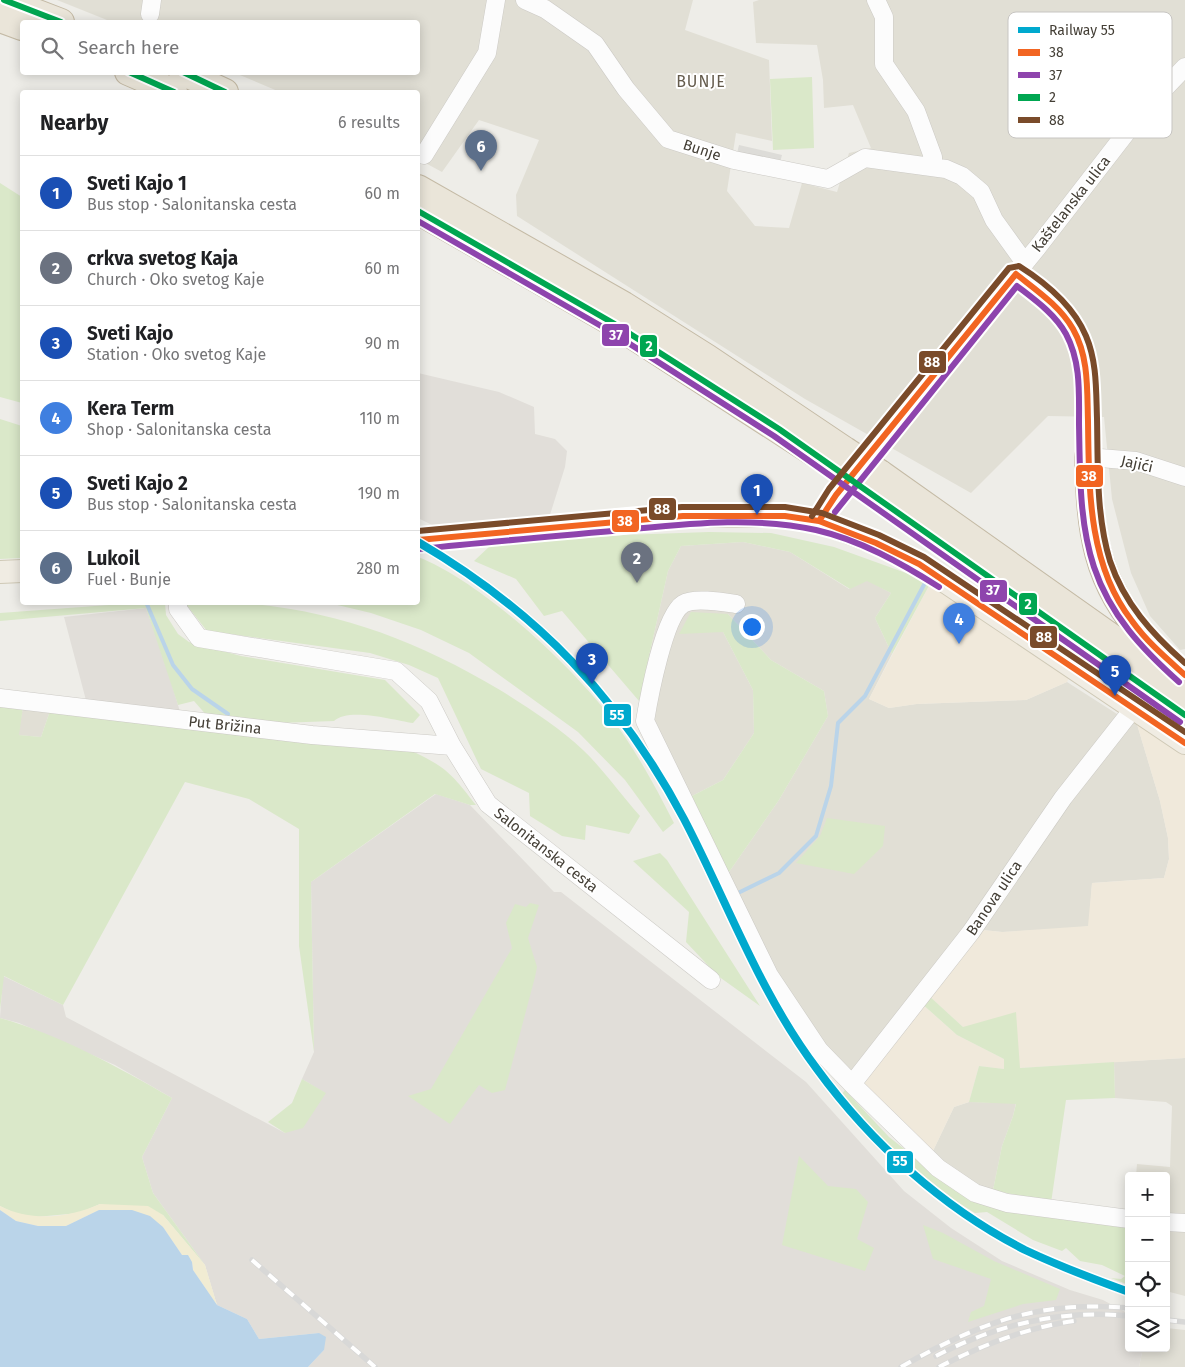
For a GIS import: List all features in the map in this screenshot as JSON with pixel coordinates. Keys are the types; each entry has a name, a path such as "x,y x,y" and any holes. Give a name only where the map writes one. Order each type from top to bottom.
{"highway":[{"path":"4,0 56,20"},
{"path":"0,19 20,26"},
{"path":"135,75 169,90"},
{"path":"188,75 221,90"},
{"path":"420,189 624,305 708,358 873,481 1185,690"},
{"path":"420,212 613,323 840,458"},
{"path":"1088,456 1093,535 1107,580 1118,602 1138,629 1166,660 1185,675"},
{"path":"873,481 1185,715"}],"main road":[{"path":"420,540 683,516 785,516 819,521 876,543 919,564 1185,743"},
{"path":"0,572 20,570"}],"street":[{"path":"424,155 487,53 496,0"},
{"name":"Bunje","path":"525,0 545,9 595,44 626,89 668,139 734,160 828,179 865,158 946,169 962,176 981,192 1020,268"},
{"path":"876,0 884,17 884,64 916,112 933,157 933,166"},
{"name":"Kaštelanska ulica","path":"1172,81 1185,67"},
{"name":"Kaštelanska ulica","path":"819,521 836,495 1122,138"},
{"path":"1020,268 1065,315 1078,338 1087,378 1088,456"},
{"name":"Jajići","path":"1088,456 1136,461 1185,477"},
{"path":"736,604 702,601 683,603 672,615 650,693 645,721 769,975 819,1050 938,1168 975,1193 1007,1203 1125,1218"},
{"name":"Salonitanska cesta","path":"178,606 199,638 396,670 430,701 452,746 488,804 711,980"},
{"name":"Put Brižina","path":"0,698 302,734 452,746"},
{"name":"Banova ulica","path":"852,1084 971,932 1063,798 1133,709"},
{"path":"1170,1222 1185,1223"}],"shaded area":[{"path":"57,0 693,0 685,30 769,60 772,141 736,133 727,191 755,226 789,228 802,183 837,192 849,153 871,148 853,105 824,108 823,80 817,45 756,43 753,2 759,0 1185,0 1185,649 1180,650 1150,616 1131,573 1112,499 1104,417 1048,416 971,493 805,399 517,216 516,195 539,140 479,120 442,172 420,160 420,90 275,90 240,75 420,75 420,20 107,20"},
{"path":"739,145 782,155 779,166 736,157"},
{"path":"420,373 499,392 534,407 535,434 555,439 567,451 565,467 549,518 440,529 420,519"},
{"path":"743,542 790,552 849,589 867,580 891,593 875,618 892,654 869,699 889,708 916,704 1026,700 1067,682 1117,714 1136,721 1160,801 1168,838 1169,859 1164,878 1092,883 1089,926 1002,932 983,930 858,1084 799,1015 727,875 779,800 828,716 824,691 771,660 728,614 723,632 753,690 754,733 723,780 688,798 639,701 668,571 681,546"},
{"path":"931,582 1071,674 1067,682 1026,700 917,704 889,708 869,699"},
{"path":"146,608 181,715 87,704 64,617"},
{"path":"23,707 50,711 41,737 18,735"},
{"path":"1136,721 1185,754 1185,1058 1019,1068 963,1027 927,994 983,930 1002,932 1088,926 1092,883 1164,878 1169,859 1168,838 1160,801"},
{"path":"436,794 470,805 554,892 561,892 806,1082 904,1191 951,1228 1002,1261 1070,1290 1103,1300 1125,1312 1125,1352 1142,1352 1139,1367 308,1367 324,1350 319,1333 259,1339 247,1319 217,1305 205,1265 153,1193 142,1157 172,1098 115,1065 19,1023 0,1018 3,976 63,1005 66,1017 285,1133 325,1093 302,1079 314,1052 311,882"},
{"path":"920,1002 957,1035 1004,1059 1004,1069 979,1066 969,1102 954,1107 932,1153 858,1084"},
{"path":"1185,1058 1185,1296 1170,1292 1170,1172 1136,1172 1137,1164 1170,1167 1172,1106 1166,1102 1115,1098 1114,1062"},
{"path":"969,1102 1016,1103 1002,1146 993,1190 963,1180 932,1153 954,1107"},
{"path":"1170,1328 1185,1330 1185,1367 1139,1367 1142,1352 1170,1352"}],"green space":[{"path":"812,77 814,148 773,150 770,79"},
{"path":"0,183 20,196 20,402 0,397"},
{"path":"0,419 20,425 20,558 0,559"},
{"path":"709,532 771,533 834,547 931,582 892,654 875,618 891,593 867,581 850,589 790,552 743,542 681,546 668,571 639,701 562,611 544,616 516,579 474,561 491,545 623,535"},
{"path":"420,558 473,588 532,634 585,687 625,737 645,769 674,823 663,832 625,780 578,732 469,653 421,630 371,613 337,605 420,605"},
{"path":"109,605 165,605 166,615 178,634 189,642 241,656 385,680 420,715 413,723 360,715 341,717 334,721 278,723 208,717 194,701 178,705 146,608 0,621 0,613"},
{"path":"187,605 260,605 304,611 338,619 404,641 436,655 500,690 554,726 583,750 640,816 629,834 586,825 585,840 562,836 530,816 529,793 481,769 438,678 409,665 370,653 207,631"},
{"path":"691,612 728,614 771,660 824,691 828,716 779,800 727,875 688,798 723,780 754,733 753,690 723,632 679,634"},
{"path":"0,706 23,707 19,735 41,737 50,711 414,752 442,768 476,805 470,805 435,794 311,882 314,1052 299,946 299,829 249,799 185,782 63,1005 4,976 0,1010"},
{"path":"827,818 885,826 883,846 854,874 796,863 820,836"},
{"path":"660,853 667,860 760,1006 718,976 686,942 689,912 633,861"},
{"path":"530,903 539,905 528,938 537,967 505,1090 492,1093 479,1085 450,1124 408,1096 431,1089 512,948 506,923 515,904 526,907"},
{"path":"927,994 963,1027 1016,1012 1020,1068 1114,1062 1115,1098 1066,1100 1051,1203 993,1190 1002,1146 1016,1104 969,1102 979,1066 1004,1069 1004,1059 957,1035 920,1002"},
{"path":"0,1018 45,1033 67,1043 172,1098 142,1157 153,1193 205,1265 163,1215 100,1204 79,1213 36,1217 14,1213 0,1206"},
{"path":"302,1079 326,1093 303,1128 285,1133 268,1122 292,1103"},
{"path":"845,1090 889,1137 921,1162 1043,1216 1125,1227 1125,1276 1102,1265 1080,1261 1066,1248 1062,1251 1033,1240 987,1212 975,1213 957,1202 912,1167 874,1131 842,1094"},
{"path":"799,1156 828,1186 856,1189 868,1202 857,1239 874,1248 865,1271 782,1245"},
{"path":"923,1225 943,1233 994,1261 1060,1289 1056,1300 1023,1304 968,1322 971,1312 984,1306 991,1279 933,1259"},
{"path":"1125,1276 1125,1283 1111,1278 1121,1279"}],"sand":[{"path":"100,1204 148,1206 163,1215 205,1265 217,1305 193,1270 192,1262 182,1255 163,1227 99,1210 66,1226 38,1226 16,1221 0,1210 0,1206 25,1214 50,1216 88,1209"}],"water":[{"path":"0,1210 16,1221 38,1226 66,1226 99,1210 132,1210 150,1216 163,1227 182,1255 188,1255 192,1262 193,1270 217,1305 247,1319 259,1339 319,1333 326,1337 324,1350 308,1367 0,1367"}],"waterway":[{"path":"738,893 779,873 816,836 831,786 838,723 865,696 926,581"},
{"path":"147,605 173,665 192,689 228,714"}],"railway":[{"path":"252,1260 375,1367"},
{"path":"901,1367 957,1338 1010,1318 1066,1308 1096,1306 1125,1308"},
{"path":"936,1356 982,1336 1030,1322 1054,1317 1079,1315 1125,1316"},
{"path":"1170,1320 1185,1322"},
{"path":"939,1367 1005,1338 1039,1328 1074,1321"}],"rail line":[{"name":"55","path":"420,543 500,597 537,628 603,696 632,734 659,775 684,819 745,947 796,1040 861,1123 910,1172 937,1194 995,1233 1025,1250 1125,1290"}],"transit line":[{"name":"2","path":"4,0 56,20"},
{"name":"2","path":"136,75 170,90"},
{"name":"2","path":"189,75 221,90"},
{"name":"2","path":"420,212 613,323 779,429 1185,715"},
{"name":"37","path":"420,222 608,330 774,436 1180,722"},
{"name":"88","path":"812,516 829,489 1009,268 1019,266 1058,296 1074,315 1086,336 1090,346 1095,376 1100,508 1105,544 1110,561 1123,591 1140,617 1161,641 1185,663"},
{"name":"38","path":"1016,274 1047,299 1068,321 1082,351 1087,386 1091,499 1099,551 1107,576 1118,599 1138,629 1157,650 1185,675"},
{"name":"38","path":"819,521 836,495 1016,274"},
{"name":"37","path":"835,512 1017,286 1056,320 1071,345 1077,367 1079,389 1080,478 1083,514 1085,532 1094,567 1118,616 1152,657 1179,682"},
{"name":"88","path":"420,531 682,507 785,507 822,513 879,535 924,557 1185,732"},
{"name":"38","path":"420,540 683,516 785,516 819,521 876,543 919,564 1185,743"},
{"name":"37","path":"420,549 720,522 768,523 832,534 864,546 895,561 939,587"}],"place":[{"name":"Lukoil","path":"481,171"},
{"name":"Sveti Kajo 1","path":"757,515"},
{"name":"crkva svetog Kaja","path":"637,583"},
{"name":"Kera Term","path":"959,644"},
{"name":"Sveti Kajo","path":"592,684"},
{"name":"Sveti Kajo 2","path":"1115,696"}],"district":[{"name":"BUNJE","path":"701,81"}]}
